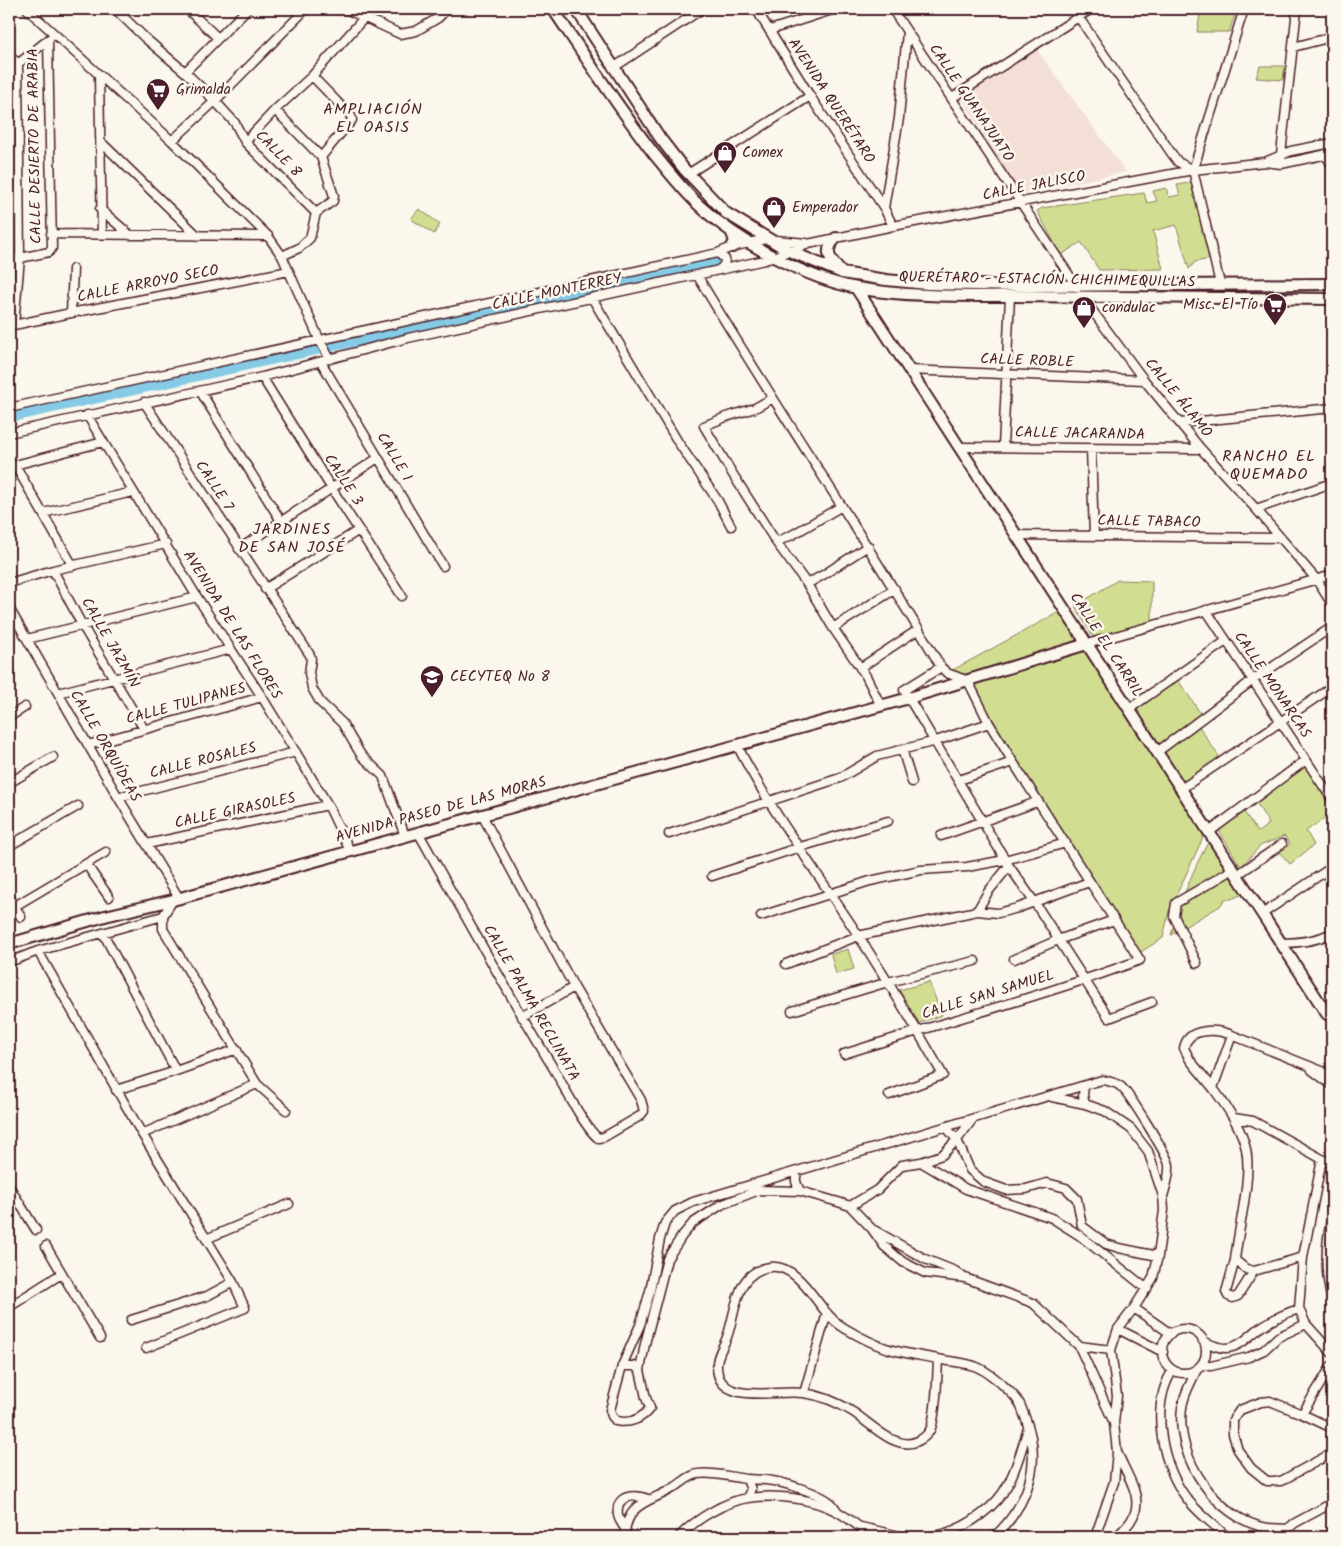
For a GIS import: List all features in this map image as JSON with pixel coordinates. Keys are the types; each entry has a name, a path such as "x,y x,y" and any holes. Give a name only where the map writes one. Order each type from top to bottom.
{"main road":[{"name":"QUERÉTARO - ESTACIÓN CHICHIMEQUILLAS","path":"576,9 660,138 688,174 726,213 789,251 842,273 928,284 1077,287 1332,284"},
{"name":"QUERÉTARO - ESTACIÓN CHICHIMEQUILLAS","path":"555,10 637,131 671,176 701,208 774,258 813,275 856,288 913,294 1083,298 1332,299"},
{"path":"731,230 734,242 732,247"},
{"path":"836,238 830,243 828,248 830,256 842,273"},
{"name":"CALLE EL CARRIL","path":"856,288 1327,1014 1332,1016"},
{"name":"AVENIDA PASEO DE LAS MORAS","path":"9,944 881,706 1087,644"}],"street":[{"path":"27,9 172,142 268,236 282,256 320,342 330,359"},
{"name":"CALLE 8","path":"115,9 185,72 236,122 245,142 316,213"},
{"path":"187,9 218,38"},
{"path":"185,72 247,9"},
{"path":"172,142 306,9"},
{"path":"346,9 400,34 416,31 438,18 447,9"},
{"path":"614,68 702,9"},
{"name":"AVENIDA QUERÉTARO","path":"756,9 810,96 884,208 893,226"},
{"path":"770,30 835,9"},
{"name":"CALLE GUANAJUATO","path":"892,9 1077,287"},
{"path":"1073,9 1178,162 1193,170"},
{"path":"952,98 1091,9"},
{"path":"1220,284 1193,170 1244,9"},
{"path":"1281,164 1297,9"},
{"path":"245,142 275,110 312,76 364,18"},
{"path":"884,208 899,118 907,32"},
{"path":"9,71 48,40 52,33"},
{"path":"1293,47 1332,37"},
{"name":"CALLE DESIERTO DE ARABIA","path":"20,258 50,252 52,248 48,40"},
{"path":"9,56 18,64 20,258 11,326"},
{"path":"99,76 101,142 100,209 102,234"},
{"path":"312,76 352,116 352,120 321,157"},
{"path":"688,174 810,96"},
{"path":"275,110 321,157 334,196 333,201 316,213 310,238 299,248 282,256"},
{"path":"101,142 198,236"},
{"name":"CALLE JALISCO","path":"1265,162 1281,154 1332,142"},
{"path":"1329,154 1332,165"},
{"name":"CALLE JALISCO","path":"789,251 808,244 893,226 1193,170 1265,162 1281,164 1329,154"},
{"path":"100,209 130,235"},
{"path":"51,234 268,236"},
{"name":"CALLE JALISCO","path":"766,238 808,244"},
{"name":"CALLE MONTERREY","path":"9,408 320,342 718,253 732,247 766,238"},
{"name":"CALLE MONTERREY","path":"9,433 262,377 408,338 774,258 789,251"},
{"path":"718,253 722,255 725,264 718,270"},
{"path":"9,262 20,258"},
{"path":"70,313 73,269"},
{"name":"CALLE ARROYO SECO","path":"11,326 289,271"},
{"path":"697,275 772,398 868,546 941,667 947,673 968,681 989,723 1114,920 1058,940 1014,959"},
{"path":"1003,447 1010,296"},
{"path":"592,298 678,442 718,501 730,526"},
{"name":"CALLE ÁLAMO","path":"1083,298 1144,380 1201,449 1316,579 1332,604"},
{"name":"CALLE 1","path":"321,362 443,566"},
{"name":"CALLE ROBLE","path":"909,370 1144,380"},
{"name":"CALLE 3","path":"262,377 402,596"},
{"path":"200,391 281,522"},
{"path":"772,398 755,408 704,426 776,542 807,584 860,668 881,706"},
{"name":"CALLE 7","path":"144,402 312,660 309,674 312,688 320,702 342,723 361,755 383,776 405,836"},
{"path":"1180,423 1332,408"},
{"name":"AVENIDA DE LAS FLORES","path":"87,415 197,597 262,697 328,805 350,851"},
{"path":"73,566 15,466 103,442"},
{"name":"CALLE JACARANDA","path":"959,447 1201,449"},
{"path":"1091,448 1094,535"},
{"path":"239,548 378,458"},
{"path":"1256,509 1332,483"},
{"path":"43,513 133,492"},
{"path":"776,542 792,535 842,506"},
{"path":"265,589 359,530"},
{"name":"CALLE TABACO","path":"1016,535 1281,538"},
{"path":"9,583 53,570 166,544"},
{"path":"807,584 868,546"},
{"name":"CALLE JAZMÍN","path":"53,570 82,625 144,729"},
{"path":"1087,644 1332,575"},
{"path":"833,628 895,590"},
{"path":"27,639 197,597"},
{"name":"CALLE ORQUÍDEAS","path":"9,608 147,844 176,899"},
{"name":"CALLE MONARCAS","path":"1206,610 1332,799"},
{"path":"1157,752 1253,680 1332,627"},
{"path":"860,668 919,630"},
{"path":"1129,709 1226,641"},
{"path":"58,693 231,648"},
{"path":"941,667 904,690 1007,863 1109,1018 1152,1002"},
{"path":"1181,789 1332,687"},
{"name":"CALLE TULIPANES","path":"88,745 262,697"},
{"path":"9,717 25,707"},
{"path":"669,834 840,778 877,756 936,741 989,723"},
{"path":"737,745 768,801 888,982 943,1076 889,1095"},
{"path":"902,749 912,782"},
{"name":"CALLE ROSALES","path":"118,797 296,752"},
{"path":"9,783 54,757"},
{"path":"1209,832 1306,760"},
{"path":"959,780 1013,762"},
{"path":"941,836 1038,801"},
{"name":"CALLE GIRASOLES","path":"147,844 328,805"},
{"path":"9,846 78,806"},
{"path":"482,815 574,987 522,1017"},
{"path":"712,876 888,820"},
{"name":"CALLE PALMA RECLINATA","path":"418,832 522,1017 577,1108 594,1135 598,1138 613,1132 640,1116 644,1111 641,1100 574,987"},
{"path":"761,916 870,881 922,870 1007,863 1066,843"},
{"path":"1197,963 1174,916 1176,903 1282,844"},
{"path":"15,906 106,852"},
{"path":"977,911 1007,863"},
{"path":"86,864 109,898"},
{"path":"1262,914 1332,867"},
{"path":"786,964 858,936 977,911 998,913 1035,903 1090,882"},
{"path":"9,896 21,917"},
{"path":"9,962 38,951 163,916 176,899"},
{"path":"163,916 163,929 237,1048 257,1084 286,1110"},
{"name":"CALLE SAN SAMUEL","path":"844,1054 1084,980 1140,960 1114,920"},
{"path":"103,933 176,1071"},
{"path":"1281,943 1315,940 1332,933"},
{"path":"38,951 116,1090 233,1282 245,1308 146,1348"},
{"path":"792,1011 888,982 975,961"},
{"path":"1254,1271 1238,1296 1233,1298 1228,1296 1226,1292 1235,1260 1247,1175 1246,1149 1234,1118 1190,1060 1184,1048 1185,1040 1206,1031 1221,1031 1332,1075"},
{"path":"1213,1088 1232,1035"},
{"path":"116,1090 176,1071 237,1048"},
{"path":"1309,1067 1332,1085"},
{"path":"965,1278 925,1273 903,1262 884,1246 872,1229 850,1206 800,1191 759,1190 721,1205 692,1223 666,1260 644,1344 640,1370 650,1408 646,1414 637,1420 622,1422 616,1421 612,1416 610,1410 622,1366 640,1325 650,1291 660,1239 665,1223 675,1211 692,1202 1102,1080 1111,1082 1122,1086 1154,1134 1169,1164 1158,1256 1153,1278 1118,1329 1111,1350 1117,1396 1114,1423 1117,1452 1114,1482 1095,1537"},
{"path":"142,1134 257,1084"},
{"path":"1084,1086 1083,1096 1085,1104"},
{"path":"1050,1097 1085,1104 1105,1111 1131,1129 1148,1151 1164,1196"},
{"path":"1131,1129 1139,1123 1142,1117"},
{"path":"1234,1118 1253,1121 1332,1163"},
{"path":"850,1206 877,1190 902,1165 921,1162 942,1155 957,1140 972,1120"},
{"path":"946,1127 957,1140 970,1170 984,1182 1006,1190 1026,1189 1047,1183 1066,1188 1077,1199 1082,1226 1106,1244 1158,1256"},
{"path":"1322,1159 1303,1257 1300,1309 1306,1324 1332,1354"},
{"path":"921,1162 966,1189 1052,1218 1079,1235 1147,1289"},
{"path":"798,1171 795,1177 800,1191"},
{"path":"9,1186 36,1230"},
{"path":"206,1239 289,1204"},
{"path":"1332,1217 1328,1234 1327,1268 1332,1301"},
{"path":"872,1229 925,1259 954,1271 965,1278 1033,1303 1079,1346 1114,1423"},
{"path":"46,1246 100,1338"},
{"path":"1235,1260 1246,1269 1254,1271 1303,1257"},
{"path":"938,1359 932,1428 924,1438 911,1444 894,1440 844,1407 828,1400 804,1393 755,1394 738,1392 721,1380 716,1369 717,1361 728,1334 740,1288 745,1280 759,1270 777,1266 786,1269 808,1288 827,1314 845,1328 886,1348 977,1367 998,1381 1018,1400 1029,1426 1034,1447 1033,1468 1023,1500 1012,1519 994,1537"},
{"path":"9,1307 61,1274"},
{"path":"131,1320 207,1296 233,1282"},
{"path":"1134,1308 1172,1334"},
{"path":"1203,1341 1217,1347 1227,1348 1239,1344 1261,1327 1287,1312 1300,1309"},
{"path":"804,1393 827,1314"},
{"path":"1288,1529 1267,1528 1253,1523 1224,1506 1207,1489 1193,1468 1185,1449 1182,1407 1199,1367 1206,1356 1205,1346 1200,1336 1192,1331 1181,1330 1172,1334 1165,1342 1163,1352 1166,1362 1173,1370 1183,1373 1199,1367 1249,1357 1264,1350 1278,1337 1306,1324"},
{"path":"1118,1329 1163,1352"},
{"path":"1079,1346 1111,1350"},
{"path":"1302,1414 1332,1365"},
{"path":"622,1366 634,1366 640,1370"},
{"path":"1173,1370 1167,1378 1162,1396 1161,1428 1164,1452 1175,1479 1188,1500 1227,1537"},
{"path":"1332,1428 1270,1401 1261,1402 1240,1410 1233,1420 1233,1434 1238,1450 1250,1468 1267,1481 1281,1481 1332,1453"},
{"path":"912,1537 946,1534 970,1522 991,1506 1006,1488 1018,1462 1029,1426"},
{"path":"1115,1537 1127,1528 1135,1516 1137,1497 1117,1452"},
{"path":"624,1533 634,1512 648,1499 662,1495 696,1474 705,1473 747,1480 767,1480 800,1488 830,1503 838,1512"},
{"path":"747,1480 751,1489 747,1498"},
{"path":"1114,1482 1130,1481"},
{"path":"624,1533 618,1516 619,1504 626,1497 638,1495 648,1499"},
{"path":"679,1537 709,1513 747,1498 780,1496 816,1503 838,1512 872,1537"},
{"path":"1277,1537 1332,1503"},
{"path":"859,1526 904,1537"}],"shaded area":[{"path":"1037,50 1126,172 1019,194 962,98"}],"green space":[{"path":"1201,9 1237,9 1229,32 1197,32"},
{"path":"1260,66 1285,66 1283,80 1256,78"},
{"path":"1194,182 1210,259 1195,262 1189,269 1176,225 1153,231 1163,269 1099,270 1081,242 1061,255 1037,211 1042,208 1144,193 1147,203 1157,201 1153,191 1166,188 1169,197 1180,195 1177,185"},
{"path":"419,209 440,224 434,234 411,219"},
{"path":"1118,580 1152,581 1152,622 1093,637 1075,606"},
{"path":"1063,610 1085,642 963,678 949,672"},
{"path":"1087,647 1207,829 1169,911 1163,938 1139,953 1121,923 1114,918 1099,885 1090,882 1047,810 1041,796 1029,781 967,682"},
{"path":"1178,680 1201,714 1160,745 1135,707"},
{"path":"1198,725 1220,758 1185,782 1163,751"},
{"path":"1305,765 1332,810 1332,813 1306,831 1314,845 1290,864 1279,852 1290,844 1284,836 1260,846 1241,867 1218,829 1244,812 1258,832 1269,824 1256,802"},
{"path":"1210,839 1246,893 1231,899 1225,899 1220,906 1171,935 1188,886"},
{"path":"848,949 854,969 836,974 831,954"},
{"path":"929,982 942,1015 919,1023 899,990"}],"waterway":[{"path":"9,418 718,262"}],"place":[{"name":"Grimalda","path":"158,111"},
{"name":"Comex","path":"725,174"},
{"name":"Emperador","path":"774,229"},
{"name":"Misc. El Tío","path":"1275,326"},
{"name":"condulac","path":"1084,329"},
{"name":"CECYTEQ No 8","path":"432,698"}],"district":[{"name":"AMPLIACIÓN EL OASIS","path":"373,118"},
{"name":"RANCHO EL QUEMADO","path":"1269,465"},
{"name":"JARDINES DE SAN JOSÉ","path":"292,538"}]}
